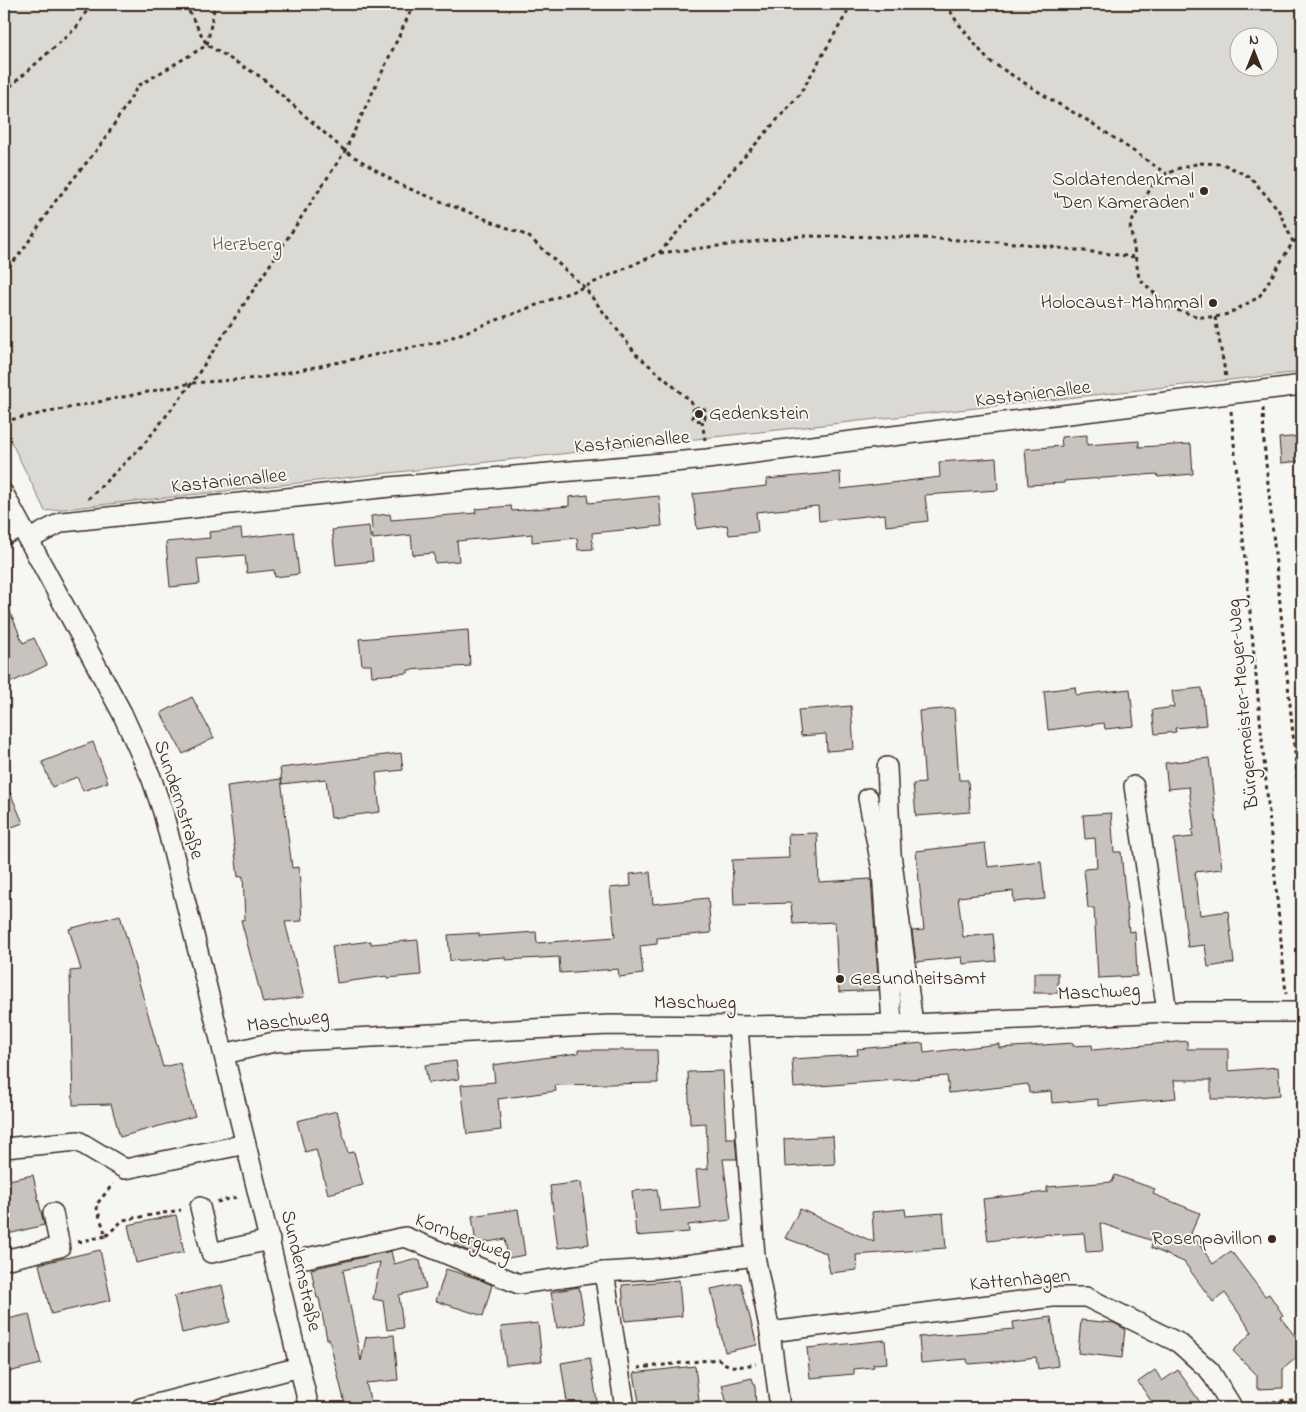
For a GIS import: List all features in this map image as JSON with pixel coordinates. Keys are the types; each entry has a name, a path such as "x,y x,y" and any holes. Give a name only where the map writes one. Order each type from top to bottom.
{"street":[{"name":"Kastanienallee","path":"4,535 25,534 62,522 390,487 707,459 1302,385"},
{"name":"Sundernstraße","path":"4,494 122,713 151,777 163,812 270,1240 309,1408"},
{"path":"887,767 891,854 912,1024"},
{"name":"Maschweg","path":"1134,786 1167,1012"},
{"path":"868,798 882,870 892,1024"},
{"name":"Maschweg","path":"224,1054 274,1042 609,1025 912,1024 1167,1012 1295,1012"},
{"path":"738,1026 755,1256 770,1332 780,1408"},
{"path":"4,1148 78,1141 125,1169 246,1144"},
{"path":"200,1207 211,1253 270,1240"},
{"path":"4,1260 60,1247 53,1213"},
{"name":"Kornbergweg","path":"306,1258 405,1237 519,1284 604,1272 654,1269 755,1256"},
{"path":"604,1272 625,1408"},
{"name":"Kattenhagen","path":"770,1332 1052,1298 1086,1298 1180,1343 1210,1371 1231,1407"},
{"path":"141,1408 300,1367"}],"path":[{"path":"4,92 76,28 91,4"},
{"path":"185,4 207,45 261,77 345,151 400,185 528,236 584,287 636,354 696,408"},
{"path":"4,274 25,247 54,203 103,142 138,86 207,45 215,4"},
{"path":"62,522 98,490 144,444 192,383 345,151 414,4"},
{"path":"659,253 800,94 852,4"},
{"path":"946,4 957,22 988,60 1092,123 1167,174"},
{"path":"1293,242 1278,209 1250,176 1223,164 1200,163 1176,169 1167,174 1153,184 1130,225 1139,278 1168,307 1199,317 1215,317 1228,314 1258,297 1293,242 1302,238"},
{"path":"4,421 192,383 260,378 439,342 584,287 659,253 802,236 902,237 1017,243 1135,257"},
{"name":"Bürgermeister-Meyer-Weg","path":"1215,317 1230,393 1295,1012"},
{"path":"1262,390 1264,443 1302,825"},
{"path":"701,407 705,410 705,418 702,421 697,421 693,418 693,410 696,408 701,407"},
{"path":"106,1236 96,1205 125,1169"},
{"path":"60,1247 106,1236 124,1220 200,1207 237,1197"},
{"path":"619,1371 718,1360 724,1365 733,1367 774,1362"},
{"path":"1231,1407 1302,1399"}],"green space":[{"name":"Herzberg","path":"4,4 1302,4 1302,372 45,511 4,427"}],"building":[{"path":"1087,435 1087,445 1139,441 1139,447 1191,444 1193,474 1158,477 1157,474 1028,485 1025,449 1062,446 1061,437"},
{"path":"1302,436 1302,461 1281,463 1279,438"},
{"path":"996,458 998,490 925,495 928,521 886,526 885,514 819,521 818,506 756,512 758,532 729,535 727,525 697,529 693,494 767,486 767,479 840,472 841,489 940,477 939,462"},
{"path":"588,495 589,503 659,496 662,526 592,533 593,549 578,550 577,538 532,542 532,534 457,541 459,561 435,563 434,553 413,555 411,535 373,539 371,516 390,514 391,520 476,513 475,509 511,506 512,511 569,506 569,497"},
{"path":"369,526 373,561 336,565 332,530"},
{"path":"241,529 242,538 294,532 299,574 275,577 274,570 247,573 245,555 197,559 200,584 170,587 166,542 210,538 209,532"},
{"path":"4,597 23,643 34,638 47,665 4,686"},
{"path":"468,630 470,666 408,670 408,673 372,676 371,665 362,665 359,639"},
{"path":"1075,687 1076,695 1130,689 1134,726 1105,729 1104,723 1048,730 1044,691"},
{"path":"1202,688 1206,725 1175,728 1176,732 1155,734 1152,710 1174,707 1172,691"},
{"path":"192,697 214,738 183,754 161,713"},
{"path":"851,706 854,749 827,751 826,734 801,736 798,710"},
{"path":"954,708 959,780 968,780 970,812 916,816 913,784 925,783 919,711"},
{"path":"93,742 108,782 83,791 77,777 52,787 42,762"},
{"path":"401,753 403,770 376,773 380,812 331,818 326,779 282,784 280,768"},
{"path":"1209,758 1222,869 1195,872 1200,915 1228,911 1234,963 1208,967 1205,945 1188,947 1174,839 1193,837 1192,830 1194,829 1189,787 1168,789 1165,763"},
{"path":"4,778 23,823 4,830"},
{"path":"281,779 292,868 299,867 302,921 285,922 304,997 263,1003 241,920 245,919 243,876 238,877 227,786"},
{"path":"1111,813 1114,852 1121,852 1129,932 1135,931 1137,976 1098,978 1094,908 1088,908 1084,869 1097,868 1095,838 1085,839 1083,815"},
{"path":"817,833 819,882 871,879 879,990 839,992 835,922 793,924 791,903 734,905 732,860 789,858 788,834"},
{"path":"985,843 988,867 1041,861 1045,899 1014,902 1013,891 958,897 963,937 993,934 996,961 963,964 962,957 916,962 912,931 924,930 916,851"},
{"path":"650,872 653,904 708,898 711,933 657,938 657,944 640,946 643,974 619,977 618,969 560,973 559,957 505,960 505,957 450,961 448,935 479,933 479,936 536,932 537,943 615,937 610,888 631,886 630,874"},
{"path":"120,915 163,1067 180,1063 195,1116 120,1137 111,1104 73,1105 70,971 81,970 69,929"},
{"path":"418,940 421,975 387,978 387,976 337,983 332,946 371,941 371,944"},
{"path":"1034,973 1058,973 1058,993 1034,993"},
{"path":"1187,1041 1187,1049 1228,1049 1228,1071 1278,1067 1280,1095 1211,1099 1211,1080 1174,1080 1176,1098 1098,1106 1098,1099 1052,1103 1051,1091 1029,1093 1028,1084 949,1093 947,1076 794,1088 792,1059 858,1055 857,1049 923,1043 924,1053 999,1044 999,1048 1073,1043 1073,1046 1092,1045 1093,1050"},
{"path":"578,1050 657,1050 658,1083 555,1085 556,1091 498,1099 501,1130 467,1134 461,1085 495,1082 493,1065 578,1053"},
{"path":"456,1061 459,1079 428,1083 425,1065"},
{"path":"723,1071 726,1138 735,1138 737,1159 723,1159 731,1220 688,1225 689,1232 636,1236 632,1191 657,1189 660,1211 700,1208 696,1170 708,1169 706,1123 690,1124 688,1072"},
{"path":"337,1111 348,1153 354,1152 363,1185 328,1194 316,1149 305,1152 297,1121"},
{"path":"833,1136 835,1164 785,1167 784,1139"},
{"path":"33,1175 44,1225 4,1235 4,1181"},
{"path":"1115,1175 1155,1189 1153,1194 1200,1213 1191,1233 1213,1264 1231,1251 1265,1296 1269,1294 1283,1315 1280,1317 1302,1345 1302,1353 1283,1369 1283,1388 1257,1389 1257,1375 1233,1351 1252,1332 1225,1293 1213,1302 1184,1262 1151,1248 1153,1241 1100,1223 1103,1251 1086,1252 1084,1233 1050,1234 988,1241 983,1199 1047,1192 1047,1187 1112,1182"},
{"path":"581,1182 589,1244 558,1248 550,1186"},
{"path":"518,1209 525,1255 508,1258 505,1239 476,1244 472,1216"},
{"path":"800,1209 874,1242 872,1212 905,1209 906,1216 943,1213 946,1248 856,1255 857,1270 830,1273 826,1253 785,1238"},
{"path":"176,1215 184,1252 136,1263 128,1225"},
{"path":"456,1238 478,1246 475,1254 454,1245"},
{"path":"100,1250 111,1300 51,1314 39,1264"},
{"path":"391,1251 394,1264 413,1259 420,1261 426,1288 399,1295 403,1328 387,1330 383,1301 373,1299 380,1262 343,1270 361,1361 366,1337 394,1335 398,1380 366,1383 372,1408 346,1408 329,1339 327,1339 311,1269"},
{"path":"446,1269 492,1285 483,1316 436,1301"},
{"path":"679,1280 682,1316 625,1321 622,1285"},
{"path":"741,1283 757,1345 725,1352 711,1289"},
{"path":"222,1285 230,1322 182,1333 174,1296"},
{"path":"579,1287 585,1323 557,1328 551,1292"},
{"path":"29,1314 41,1364 4,1373 4,1320"},
{"path":"1051,1317 1058,1366 1038,1369 1036,1357 968,1364 967,1359 921,1363 919,1337 1014,1329 1013,1322"},
{"path":"1081,1320 1114,1323 1125,1329 1122,1358 1078,1353"},
{"path":"538,1323 542,1361 506,1365 501,1327"},
{"path":"885,1340 887,1363 873,1364 874,1367 854,1369 854,1374 810,1378 807,1348"},
{"path":"590,1358 598,1408 568,1408 561,1363"},
{"path":"695,1366 699,1401 640,1408 634,1373"},
{"path":"1155,1370 1162,1381 1178,1370 1204,1408 1156,1408 1138,1382"},
{"path":"752,1378 755,1387 756,1408 728,1408 722,1385"}],"place":[{"name":"Soldatendenkmal \"Den Kameraden\"","path":"1204,191"},
{"name":"Holocaust-Mahnmal","path":"1213,303"},
{"name":"Gedenkstein","path":"699,414"},
{"name":"Gesundheitsamt","path":"840,979"},
{"name":"Rosenpavillon","path":"1272,1239"}]}
